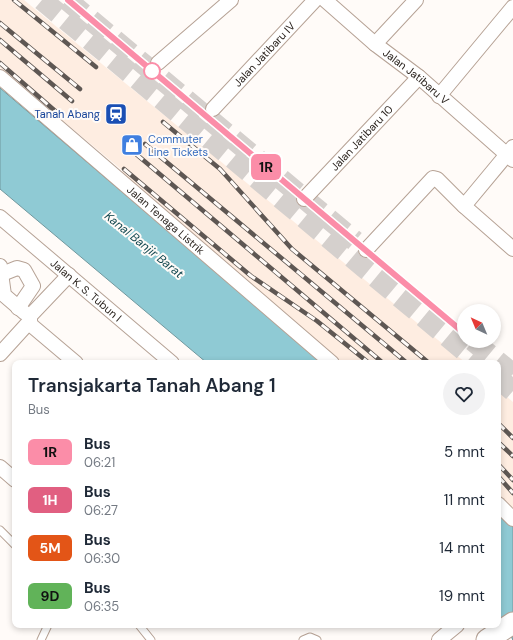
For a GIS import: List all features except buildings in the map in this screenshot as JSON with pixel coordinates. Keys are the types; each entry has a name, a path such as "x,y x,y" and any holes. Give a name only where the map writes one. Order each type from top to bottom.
{"main road":[{"path":"487,640 513,623"}],"street":[{"path":"158,63 231,0"},
{"name":"Jalan Jatibaru IV","path":"213,109 315,0"},
{"name":"Jalan Jatibaru V","path":"325,0 375,44 419,77 439,96 511,154"},
{"path":"375,44 416,0"},
{"path":"439,96 513,7"},
{"name":"Jalan Tenaga Listrik","path":"0,77 329,360"},
{"name":"Jalan Jatibaru 10","path":"304,199 419,77"},
{"path":"464,206 511,154"},
{"path":"366,250 433,178 513,249"},
{"name":"Jalan K. S. Tubun I","path":"0,217 168,360"},
{"path":"18,308 33,286 24,270 17,268 1,269 1,283 4,295 18,308 30,319 32,325 73,360"},
{"path":"0,354 69,275"},
{"path":"0,467 12,477"},
{"path":"501,507 513,519"},
{"path":"439,640 453,628"}],"lane":[{"path":"0,530 12,542"},
{"path":"42,640 47,628"},
{"path":"141,628 151,640"},
{"path":"303,640 310,637 317,640"}],"shaded area":[{"path":"0,0 24,0 462,360 319,360 114,181 123,171 0,68"},
{"path":"501,392 513,402 513,530 501,520"}],"water":[{"name":"Kanal Banjir Barat","path":"0,88 319,360 203,360 0,189"},
{"path":"501,515 513,525 513,640 501,619"}],"tunnel":[{"path":"42,0 475,360"},
{"path":"67,0 355,241"},
{"path":"481,348 496,360"},
{"path":"501,364 513,374"},
{"path":"501,381 513,391"}],"railway":[{"path":"14,0 96,67"},
{"path":"0,23 80,89"},
{"path":"0,40 72,101"},
{"path":"0,63 61,116"},
{"path":"163,122 220,169 292,249 425,360"},
{"path":"145,144 403,360"},
{"path":"136,154 379,360"},
{"path":"124,169 251,276 317,321 365,360"},
{"path":"501,426 513,438"},
{"path":"501,445 513,456"},
{"path":"501,467 513,480"},
{"path":"501,479 513,493"}],"bus line":[{"name":"1R","path":"68,0 457,327"}],"place":[{"name":"Tanah Abang","path":"116,114"},
{"name":"Commuter Line Tickets","path":"132,145"}]}
